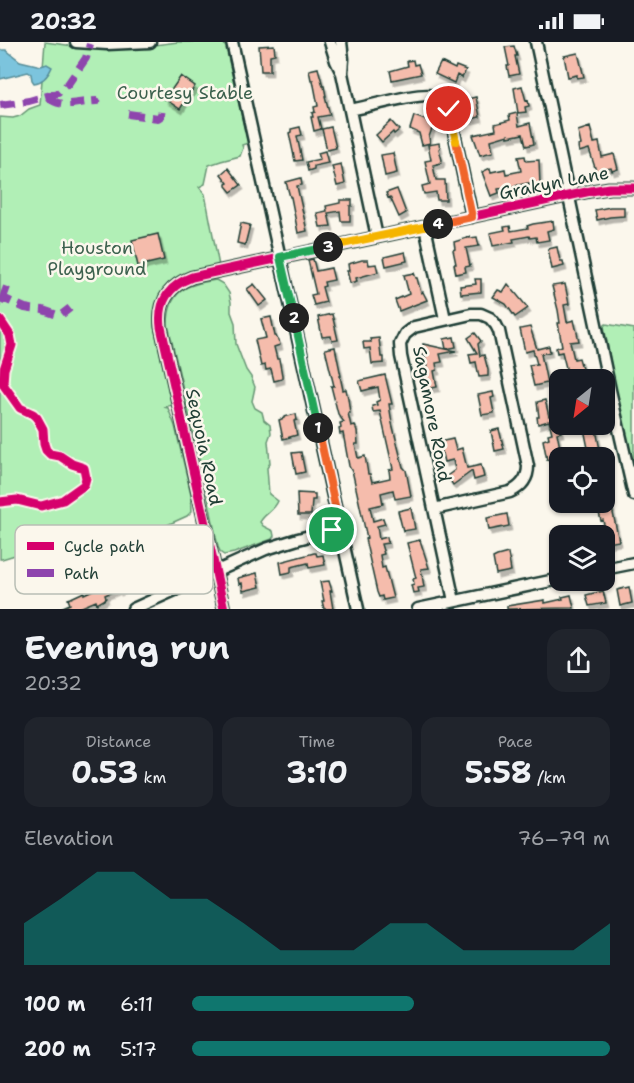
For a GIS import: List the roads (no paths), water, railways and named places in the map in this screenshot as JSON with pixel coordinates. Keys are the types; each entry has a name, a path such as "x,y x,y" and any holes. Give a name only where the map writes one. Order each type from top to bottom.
{"street":[{"path":"76,42 107,44 150,42"},
{"path":"232,42 358,609"},
{"path":"330,42 342,73 377,237"},
{"path":"341,42 342,73"},
{"path":"536,42 634,495"},
{"path":"350,110 421,95 439,98 447,105 472,217"},
{"name":"Grakyn Lane","path":"168,293 178,284 192,277 280,257 569,195 600,189 634,188"},
{"path":"425,227 445,319"},
{"name":"Sequoia Road","path":"168,293 160,312 161,327 205,525"},
{"name":"Sagamore Road","path":"434,509 510,492 519,487 526,478 528,466 498,328 494,321 481,314 420,325 409,330 402,339 400,350 434,509 454,601"},
{"path":"215,571 266,549 340,528"},
{"name":"Sequoia Road","path":"213,562 224,609"},
{"path":"615,567 634,563"},
{"path":"418,609 549,581"},
{"path":"133,609 165,594"}],"water":[{"path":"0,50 6,50 20,61 41,66 47,64 52,67 45,77 34,83 28,72 0,79"}],"park label":[{"name":"Courtesy Stable","path":"185,93"},
{"name":"Houston Playground","path":"97,258"}]}
